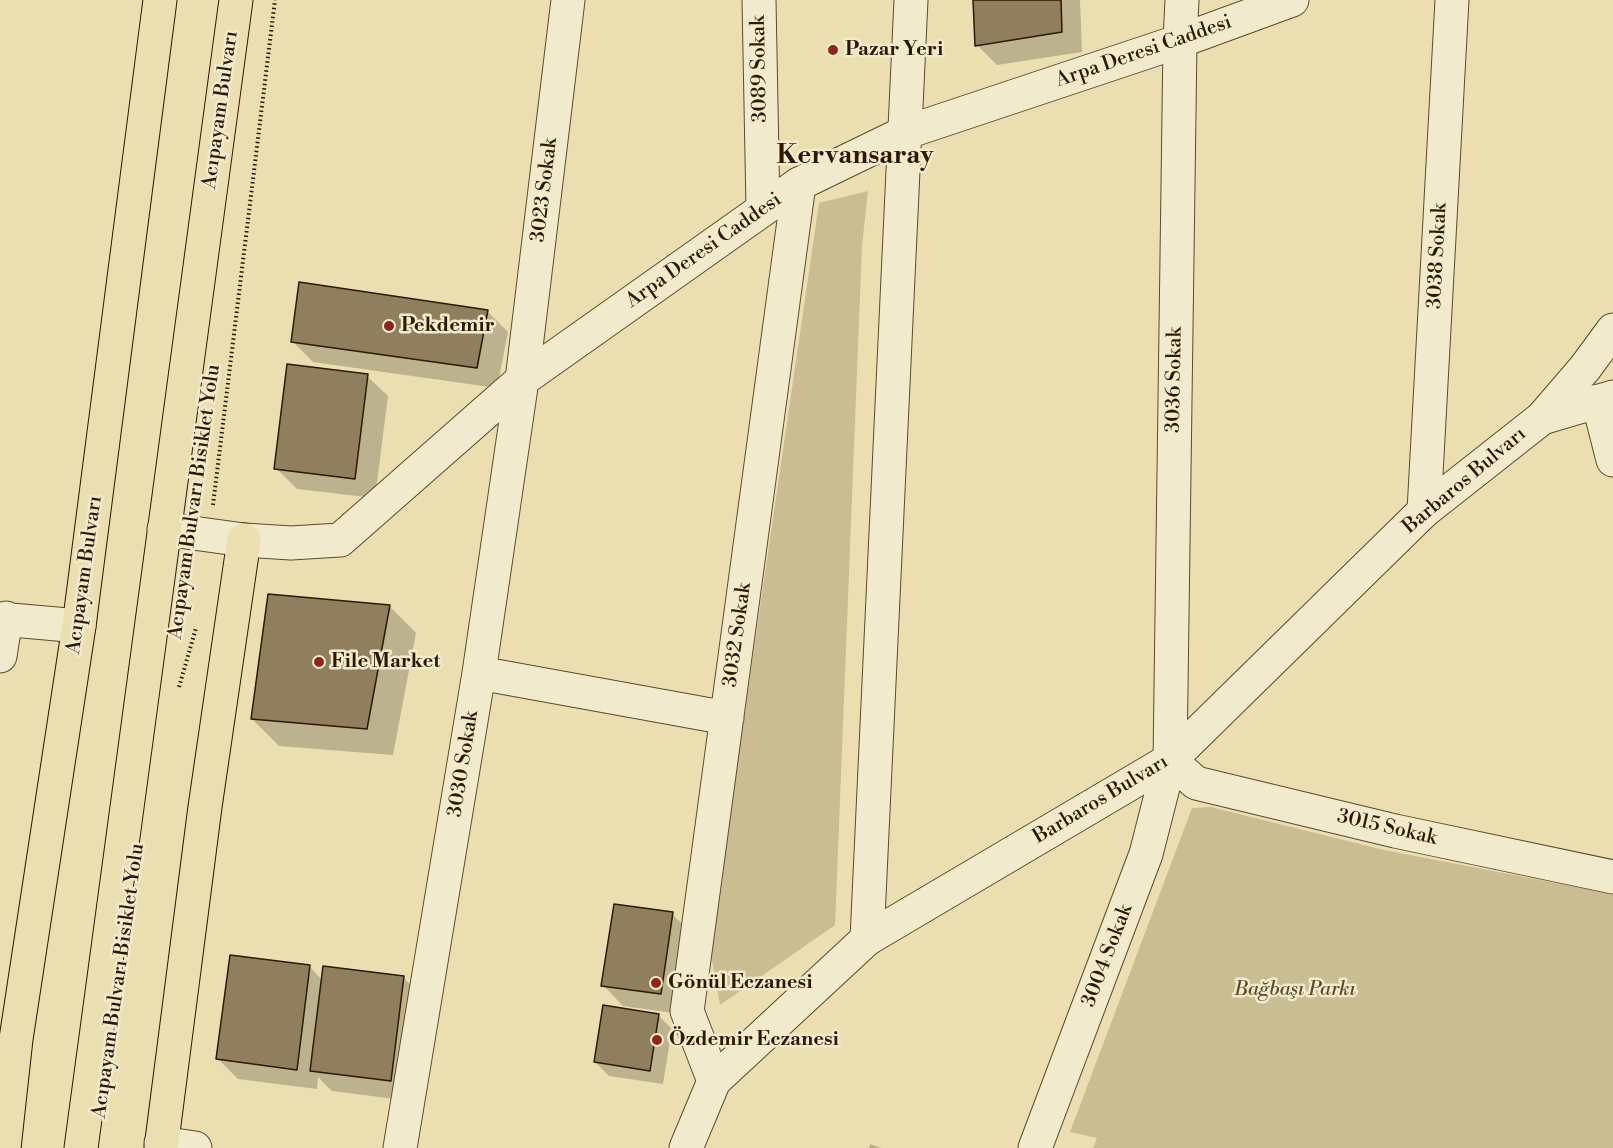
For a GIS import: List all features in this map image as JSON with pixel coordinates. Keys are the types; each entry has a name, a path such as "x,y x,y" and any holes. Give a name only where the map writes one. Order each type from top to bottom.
{"main road":[{"name":"Acıpayam Bulvarı","path":"3,1148 16,1039 79,626 160,0"},
{"name":"Acıpayam Bulvarı","path":"81,1148 236,0"},
{"path":"161,1145 204,807 243,540"}],"street":[{"name":"3023 Sokak","path":"522,380 568,0"},
{"name":"3089 Sokak","path":"759,0 763,209"},
{"path":"867,939 910,0"},
{"name":"3036 Sokak","path":"1170,760 1182,0"},
{"name":"Arpa Deresi Caddesi","path":"164,529 243,540 291,543 340,540 522,380 799,184 904,133 1180,41 1292,0"},
{"name":"3038 Sokak","path":"1424,511 1452,0"},
{"name":"3032 Sokak","path":"714,1081 687,1011 799,184"},
{"name":"Barbaros Bulvarı","path":"686,1148 714,1081 867,939 1170,760 1424,511 1542,418 1585,368 1613,330"},
{"name":"3030 Sokak","path":"400,1148 479,673 522,380"},
{"path":"1542,418 1606,399 1613,460"},
{"path":"0,656 3,618 79,626"},
{"path":"479,673 727,718"},
{"name":"3015 Sokak","path":"1170,760 1196,783 1395,831 1613,877"},
{"name":"3004 Sokak","path":"1035,1148 1146,854 1170,760"},
{"path":"161,1145 195,1148"}],"path":[{"name":"Acıpayam Bulvarı Bisiklet Yolu","path":"209,536 275,0"},
{"name":"Acıpayam Bulvarı Bisiklet Yolu","path":"178,690 197,618"}],"green space":[{"path":"868,191 862,246 835,925 720,1005 710,950 819,203"},
{"name":"Bağbaşı Parkı","path":"1211,807 1384,850 1613,894 1613,1148 1093,1148 1097,1138 1070,1132 1192,808"}],"building":[{"path":"973,0 1061,0 1062,32 975,46"},
{"name":"Pekdemir","path":"299,282 488,310 477,368 291,342"},
{"path":"287,364 368,374 355,479 274,469"},
{"name":"File Market","path":"268,594 390,605 367,729 251,719"},
{"path":"614,904 673,912 661,994 601,986"},
{"path":"230,955 310,965 297,1070 216,1059"},
{"path":"323,966 404,976 391,1081 310,1071"},
{"path":"603,1005 659,1014 650,1071 594,1062"}],"place":[{"name":"Pazar Yeri","path":"833,50"},
{"name":"Pekdemir","path":"389,326"},
{"name":"File Market","path":"319,662"},
{"name":"Gönül Eczanesi","path":"656,983"},
{"name":"Özdemir Eczanesi","path":"657,1040"}],"district":[{"name":"Kervansaray","path":"855,157"}]}
